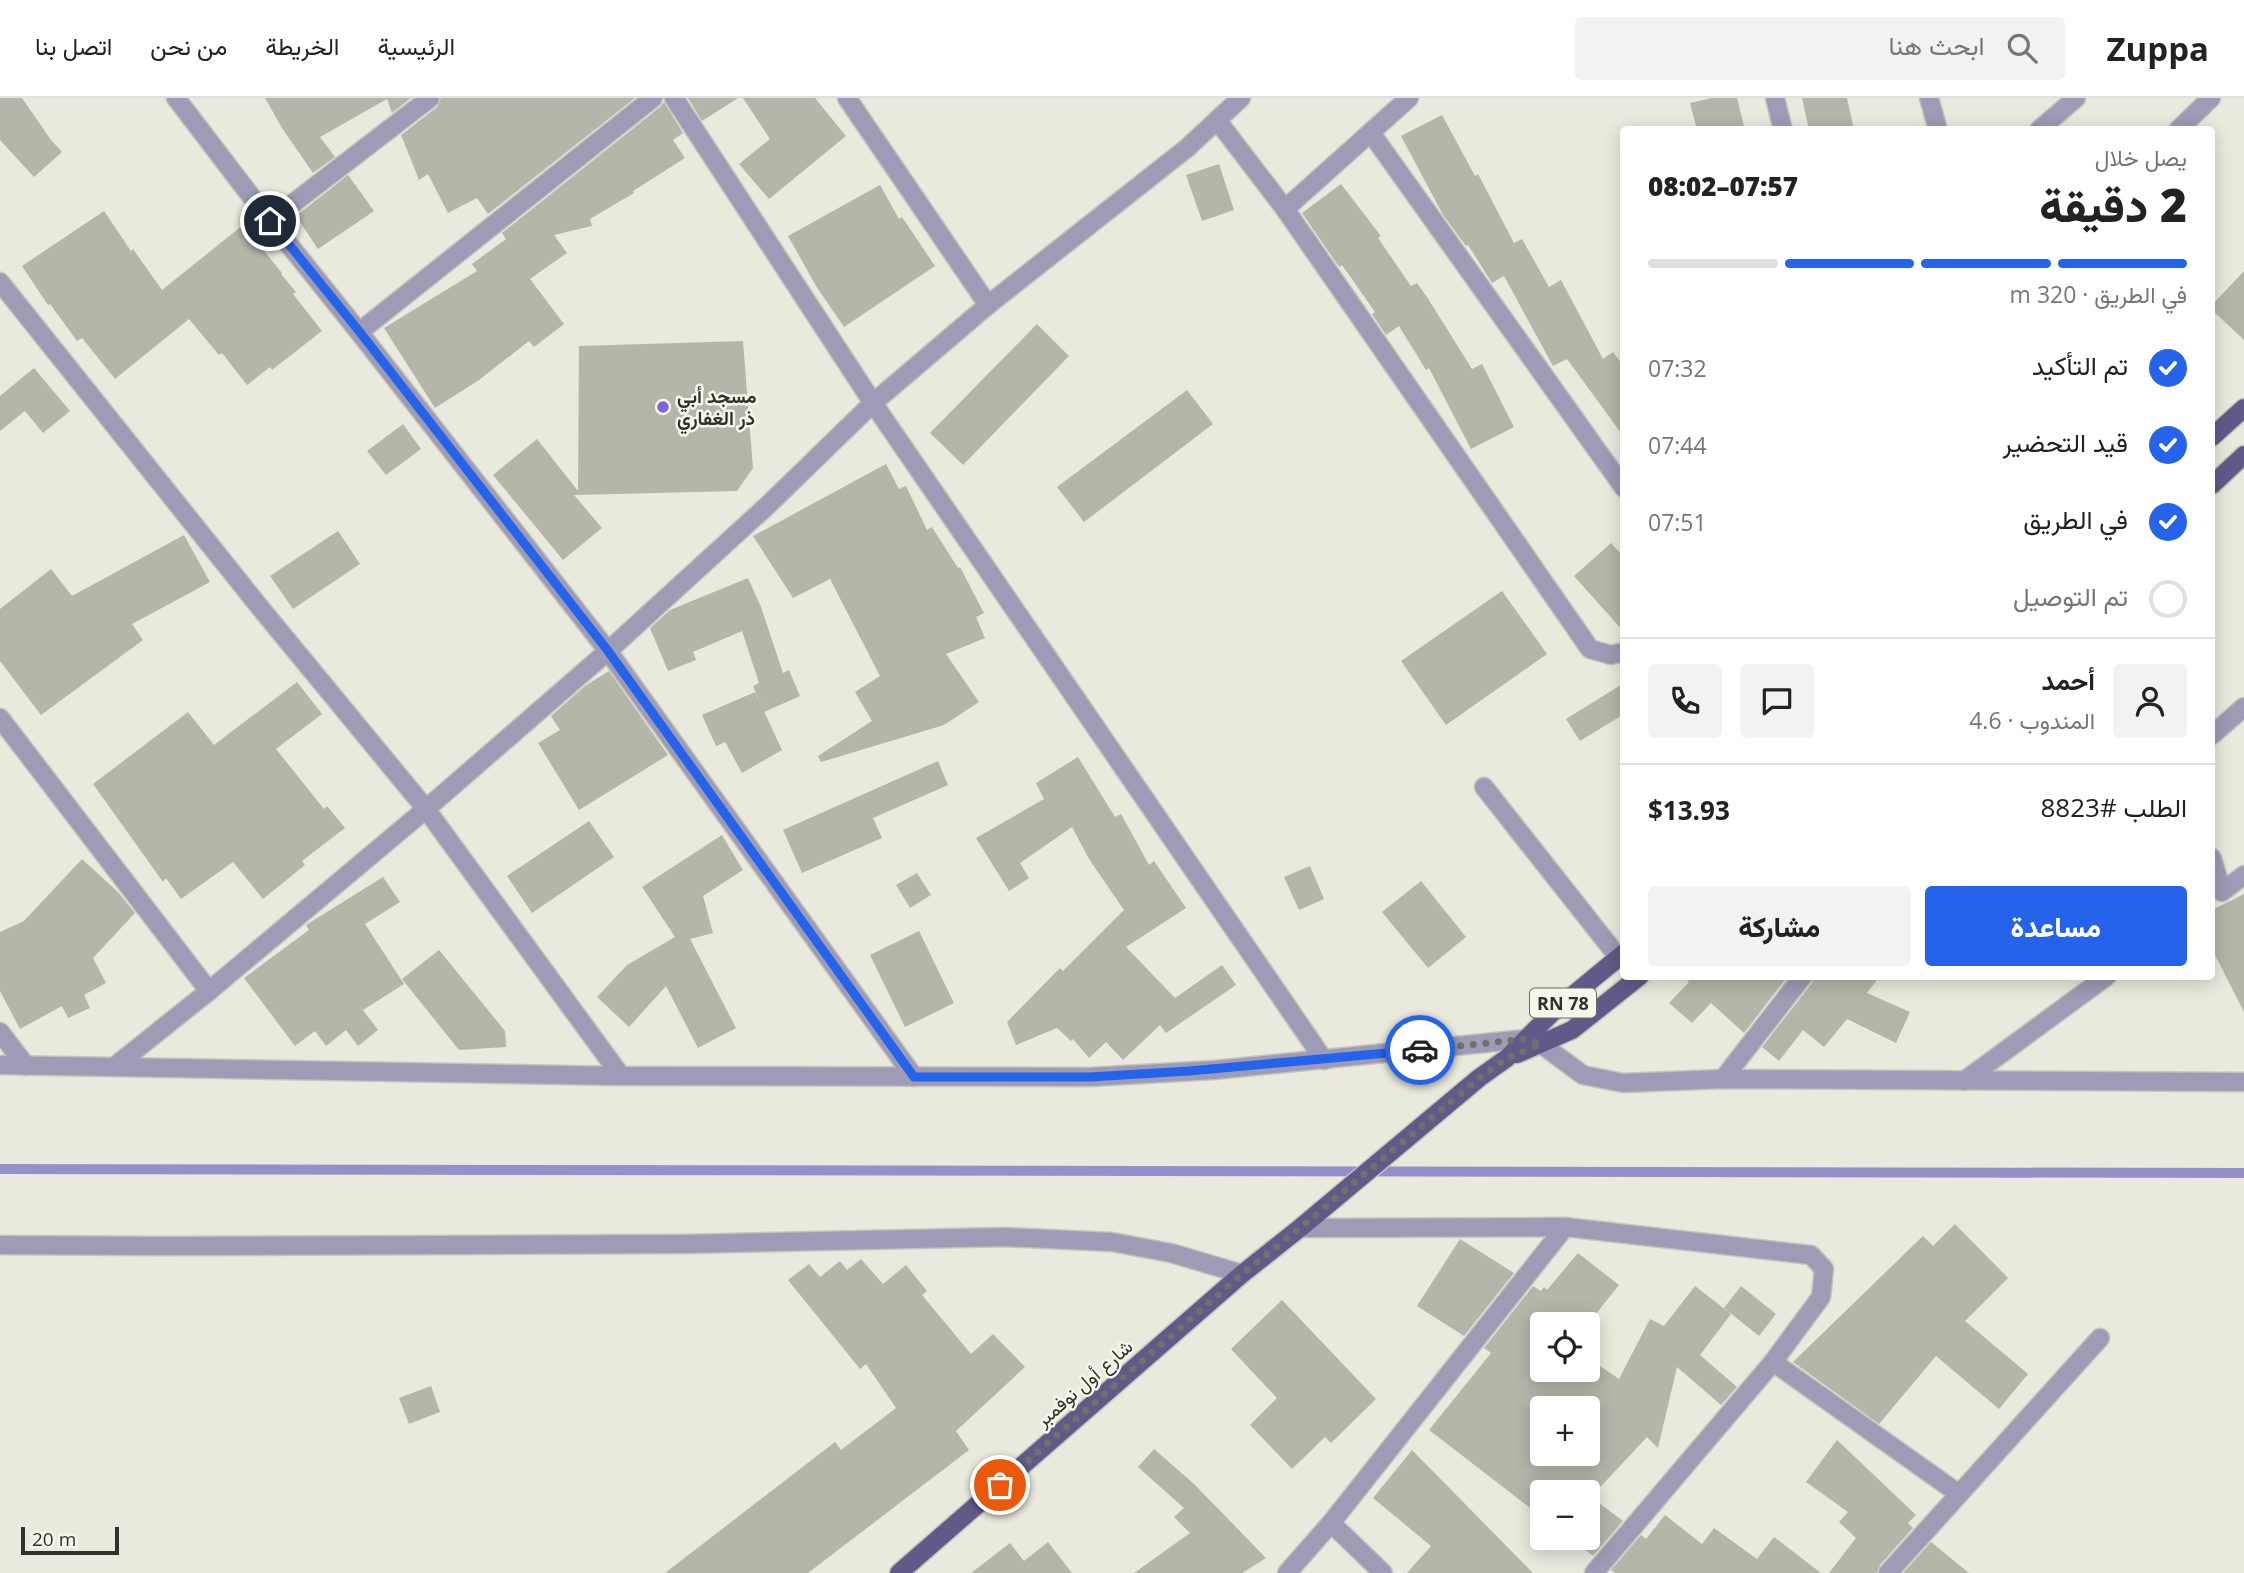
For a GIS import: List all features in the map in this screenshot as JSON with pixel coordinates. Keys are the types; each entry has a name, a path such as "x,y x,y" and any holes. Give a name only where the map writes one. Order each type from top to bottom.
{"main road":[{"path":"2215,434 2244,408"},
{"path":"2215,482 2244,455"},
{"name":"RN 78","path":"1533,1041 1555,1010 1620,957"},
{"name":"RN 78","path":"1300,1228 1479,1078 1533,1041 1572,1030 1635,980"},
{"name":"شارع أول نوفمبر","path":"899,1573 1242,1274 1300,1228"}],"street":[{"path":"176,98 608,651 914,1077"},
{"path":"270,221 430,98"},
{"path":"359,331 653,98"},
{"path":"674,98 873,403 1324,1060"},
{"path":"847,98 989,305"},
{"path":"114,1067 426,809 608,651 768,505 873,403 989,305 1187,148 1241,98"},
{"path":"1285,209 1409,98"},
{"path":"1775,98 1782,126"},
{"path":"1929,98 1937,126"},
{"path":"2044,126 2076,98"},
{"path":"2182,126 2211,98"},
{"path":"1217,120 1285,209 1590,649 1611,655 1620,653"},
{"path":"1371,133 1620,482"},
{"path":"0,282 249,595 426,809 621,1076"},
{"path":"2215,732 2244,707"},
{"path":"0,718 209,991"},
{"path":"1484,788 1620,955"},
{"path":"2217,896 2244,874"},
{"path":"1723,1079 1800,980"},
{"path":"1964,1081 2102,980"},
{"path":"0,1032 26,1066"},
{"path":"0,1065 621,1076 1090,1077 1214,1070 1533,1041 1583,1075 1623,1083 1723,1079 2244,1082"},
{"path":"1300,1228 1565,1227 1811,1255 1824,1269 1821,1297 1773,1362 1594,1573"},
{"path":"1287,1573 1331,1523 1565,1227"},
{"path":"0,1245 668,1244 1004,1237 1112,1242 1171,1253 1242,1274"},
{"path":"1888,1573 2100,1338"},
{"path":"1773,1362 1958,1494"},
{"path":"1331,1523 1383,1573"}],"building":[{"path":"0,98 22,98 62,152 34,177 0,140"},
{"path":"265,98 411,98 392,113 387,99 320,137 335,157 313,173"},
{"path":"441,98 635,98 488,214 477,198 448,213 428,174 419,180 401,135 437,107"},
{"path":"688,98 738,98 702,121"},
{"path":"743,98 815,98 846,136 769,199 739,164 770,139"},
{"path":"1712,98 1737,98 1744,126 1696,126 1690,103"},
{"path":"1802,98 1847,98 1853,126 1808,126"},
{"path":"664,102 683,133 673,140 685,158 590,219 592,226 554,235 567,253 530,279 564,324 534,347 529,341 479,380 435,408 384,328 477,271 472,264 506,239 502,233"},
{"path":"1442,115 1475,176 1478,174 1514,243 1522,239 1549,287 1561,280 1603,359 1613,352 1620,362 1620,432 1567,359 1553,366 1504,276 1492,283 1468,245 1466,246 1443,215 1401,136"},
{"path":"1219,164 1234,210 1202,221 1186,175"},
{"path":"348,175 374,211 318,249 296,216"},
{"path":"1341,184 1381,236 1378,238 1411,286 1417,283 1427,297 1472,369 1482,364 1514,427 1471,449 1429,368 1426,370 1399,326 1386,335 1372,314 1375,312 1302,213"},
{"path":"880,185 899,219 902,217 935,266 844,327 816,286 788,236"},
{"path":"104,211 162,290 243,225 282,273 296,292 293,294 322,331 272,370 270,367 247,385 222,353 219,355 189,319 115,379 82,338 77,341 22,266"},
{"path":"2244,271 2244,340 2215,313 2215,302"},
{"path":"1037,324 1069,356 963,465 930,433"},
{"name":"مسجد أبي ذر الغفاري","path":"743,341 753,468 737,491 574,495 602,528 563,560 493,475 537,439 578,491 579,346"},
{"path":"34,368 70,411 43,433 25,411 0,431 0,396"},
{"path":"1187,390 1213,424 1084,522 1057,487"},
{"path":"403,424 421,449 386,475 367,451"},
{"path":"886,464 899,489 906,486 927,530 932,527 958,568 960,567 984,613 976,617 985,638 946,654 979,702 944,725 821,762 818,756 872,721 855,692 880,676 830,579 793,598 753,536"},
{"path":"338,531 360,564 293,609 270,576"},
{"path":"184,535 210,582 132,624 143,640 41,715 0,661 0,609 51,569 72,596"},
{"path":"1611,543 1620,553 1620,628 1574,576"},
{"path":"748,578 761,607 783,673 789,670 800,696 764,712 753,686 759,683 742,631 693,652 696,660 668,671 650,628 670,610"},
{"path":"1502,591 1547,654 1446,725 1401,661"},
{"path":"609,671 668,755 579,810 538,743 560,730 551,716 585,686"},
{"path":"297,682 322,714 276,749 324,809 327,806 345,828 302,861 305,865 263,899 233,862 181,899 166,878 163,882 93,784 188,712 214,745"},
{"path":"1620,685 1620,716 1580,741 1566,719"},
{"path":"755,692 782,750 742,773 725,742 716,746 702,715"},
{"path":"1078,757 1115,817 1121,814 1149,865 1154,861 1186,908 1126,947 1175,998 1222,965 1236,985 1166,1033 1160,1025 1123,1060 1106,1042 1089,1058 1073,1039 1071,1041 1057,1028 1016,1045 1007,1022 1060,968 1063,971 1124,910 1089,859 1072,827 1020,863 1029,878 1009,891 976,838 1044,799 1036,783"},
{"path":"938,761 948,785 873,818 882,838 802,873 783,830"},
{"path":"589,821 614,857 532,913 507,876"},
{"path":"722,835 743,870 703,896 713,933 690,939 736,1028 698,1048 666,986 629,1027 597,997 627,965 675,937 642,887"},
{"path":"82,859 119,893 135,913 93,958 106,983 84,995 90,1008 68,1018 62,1006 20,1029 0,991 0,932 24,921"},
{"path":"1310,866 1324,899 1299,910 1284,877"},
{"path":"917,873 931,895 910,908 896,885"},
{"path":"383,877 400,902 365,924 404,984 363,1010 378,1030 358,1046 346,1030 326,1046 315,1031 295,1046 244,978 309,930 306,925"},
{"path":"1421,881 1466,937 1428,968 1382,912"},
{"path":"2244,894 2244,1012 2215,955 2215,908"},
{"path":"919,931 954,1003 905,1027 870,955"},
{"path":"439,950 505,1031 506,1047 459,1050 402,979"},
{"path":"1687,980 1785,980 1744,1033 1711,1003 1692,1023 1669,1003 1689,982"},
{"path":"1813,980 1877,980 1867,993 1910,1012 1896,1043 1847,1019 1824,1047 1803,1030 1779,1061 1762,1047"},
{"path":"1955,1224 2008,1278 1965,1321 2028,1374 1999,1409 1936,1356 1879,1424 1793,1362 1923,1236 1933,1246"},
{"path":"1460,1239 1514,1273 1464,1336 1417,1306"},
{"path":"1578,1253 1619,1285 1597,1312 1530,1312 1530,1382 1600,1382 1600,1366 1619,1379 1650,1319 1664,1326 1695,1286 1731,1314 1700,1355 1737,1387 1721,1405 1677,1367 1658,1448 1647,1437 1600,1487 1600,1480 1530,1480 1530,1508 1429,1430 1491,1353 1484,1348 1533,1286 1541,1291 1544,1287 1547,1290"},
{"path":"861,1259 883,1284 906,1265 927,1291 922,1295 971,1354 993,1334 1025,1367 956,1431 969,1450 808,1573 665,1573 835,1442 841,1450 896,1408 866,1364 860,1369 788,1280 809,1264 820,1277 840,1261 847,1270"},
{"path":"1741,1286 1776,1314 1759,1336 1724,1308"},
{"path":"1282,1300 1376,1399 1331,1443 1325,1437 1292,1469 1250,1425 1277,1398 1231,1349"},
{"path":"431,1386 440,1412 409,1424 399,1398"},
{"path":"1837,1440 1916,1515 1908,1523 1913,1528 1880,1565 1877,1573 1829,1573 1856,1538 1839,1522 1848,1512 1806,1482"},
{"path":"1154,1449 1194,1484 1266,1558 1242,1573 1134,1573 1190,1533 1174,1517 1184,1508 1138,1467"},
{"path":"1412,1450 1533,1573 1407,1573 1431,1546 1373,1498"},
{"path":"1600,1504 1623,1521 1600,1548"},
{"path":"1665,1515 1702,1544 1714,1528 1757,1559 1774,1537 1821,1573 1615,1573 1611,1570 1641,1535 1646,1539"},
{"path":"1048,1542 1072,1573 971,1573 1010,1543 1024,1561"},
{"path":"1931,1542 1969,1573 1903,1573"},
{"path":"1585,1550 1598,1550 1593,1556"}],"waterway":[{"path":"0,1169 2244,1173"}],"way so far":[{"path":"1000,1485 1242,1274 1479,1078 1507,1058 1541,1044 1526,1039 1420,1050"}],"place":[{"name":"مسجد أبي ذر الغفاري","path":"663,407"}],"route":[{"path":"270,221 608,651 914,1077 1090,1077 1241,1068 1420,1050"}]}
